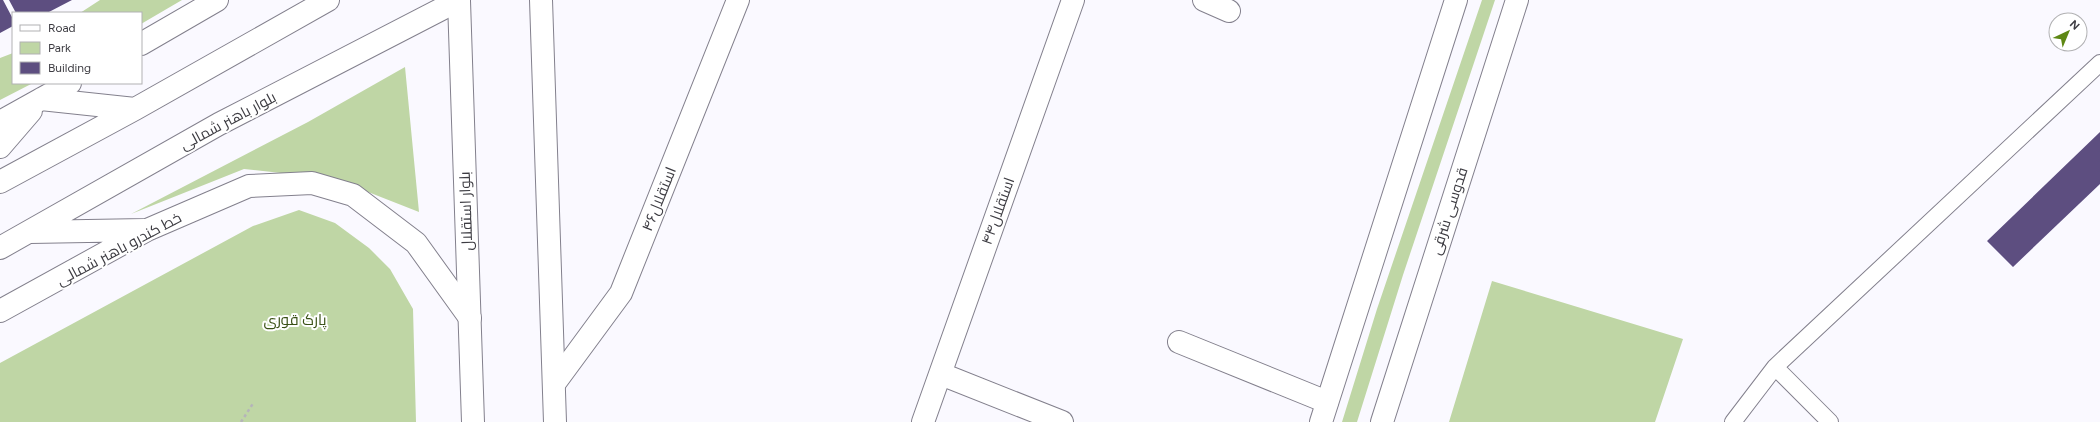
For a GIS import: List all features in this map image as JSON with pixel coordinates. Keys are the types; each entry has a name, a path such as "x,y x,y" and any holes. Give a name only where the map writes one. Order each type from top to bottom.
{"main road":[{"path":"142,43 217,0"},
{"path":"0,182 135,109 328,0"},
{"name":"بلوار باهنر شمالی","path":"0,248 220,124 459,0"},
{"name":"بلوار استقلال","path":"459,0 473,422"},
{"path":"542,0 555,422"},
{"name":"استقلال۴۶","path":"554,384 621,293 738,0"},
{"name":"استقلال۴۴","path":"923,422 1073,0"},
{"path":"1204,0 1229,11"},
{"path":"1321,422 1456,0"},
{"name":"قدوسی شرقی","path":"1382,422 1517,0"},
{"path":"0,122 68,84"},
{"path":"41,99 135,109"},
{"path":"0,147 41,99"},
{"name":"خط کندرو باهنر شمالی","path":"0,311 148,230 249,186 312,182 353,195 416,242 470,318"},
{"path":"26,232 148,230"},
{"path":"1179,342 1327,402"},
{"path":"941,374 1062,422"}],"lane":[{"path":"1733,422 1775,367 2100,63"},
{"path":"1775,367 1830,422"}],"path":[{"path":"241,422 254,402"}],"green space":[{"path":"100,0 182,0 142,23 142,12 82,12"},
{"path":"1482,0 1495,0 1403,275 1357,422 1342,422 1377,309"},
{"path":"12,53 12,84 31,84 0,100 0,58"},
{"path":"405,67 419,212 335,179 244,169 131,214 308,122"},
{"name":"پارک قوری","path":"299,210 335,223 369,248 390,269 413,309 416,422 0,422 0,363 253,226"},
{"path":"1492,281 1683,339 1655,422 1449,422"}],"building":[{"path":"0,0 3,0 12,17 12,27 0,33"},
{"path":"9,0 72,0 49,12 15,12"},
{"path":"2100,132 2100,184 2013,267 1987,241"}]}
